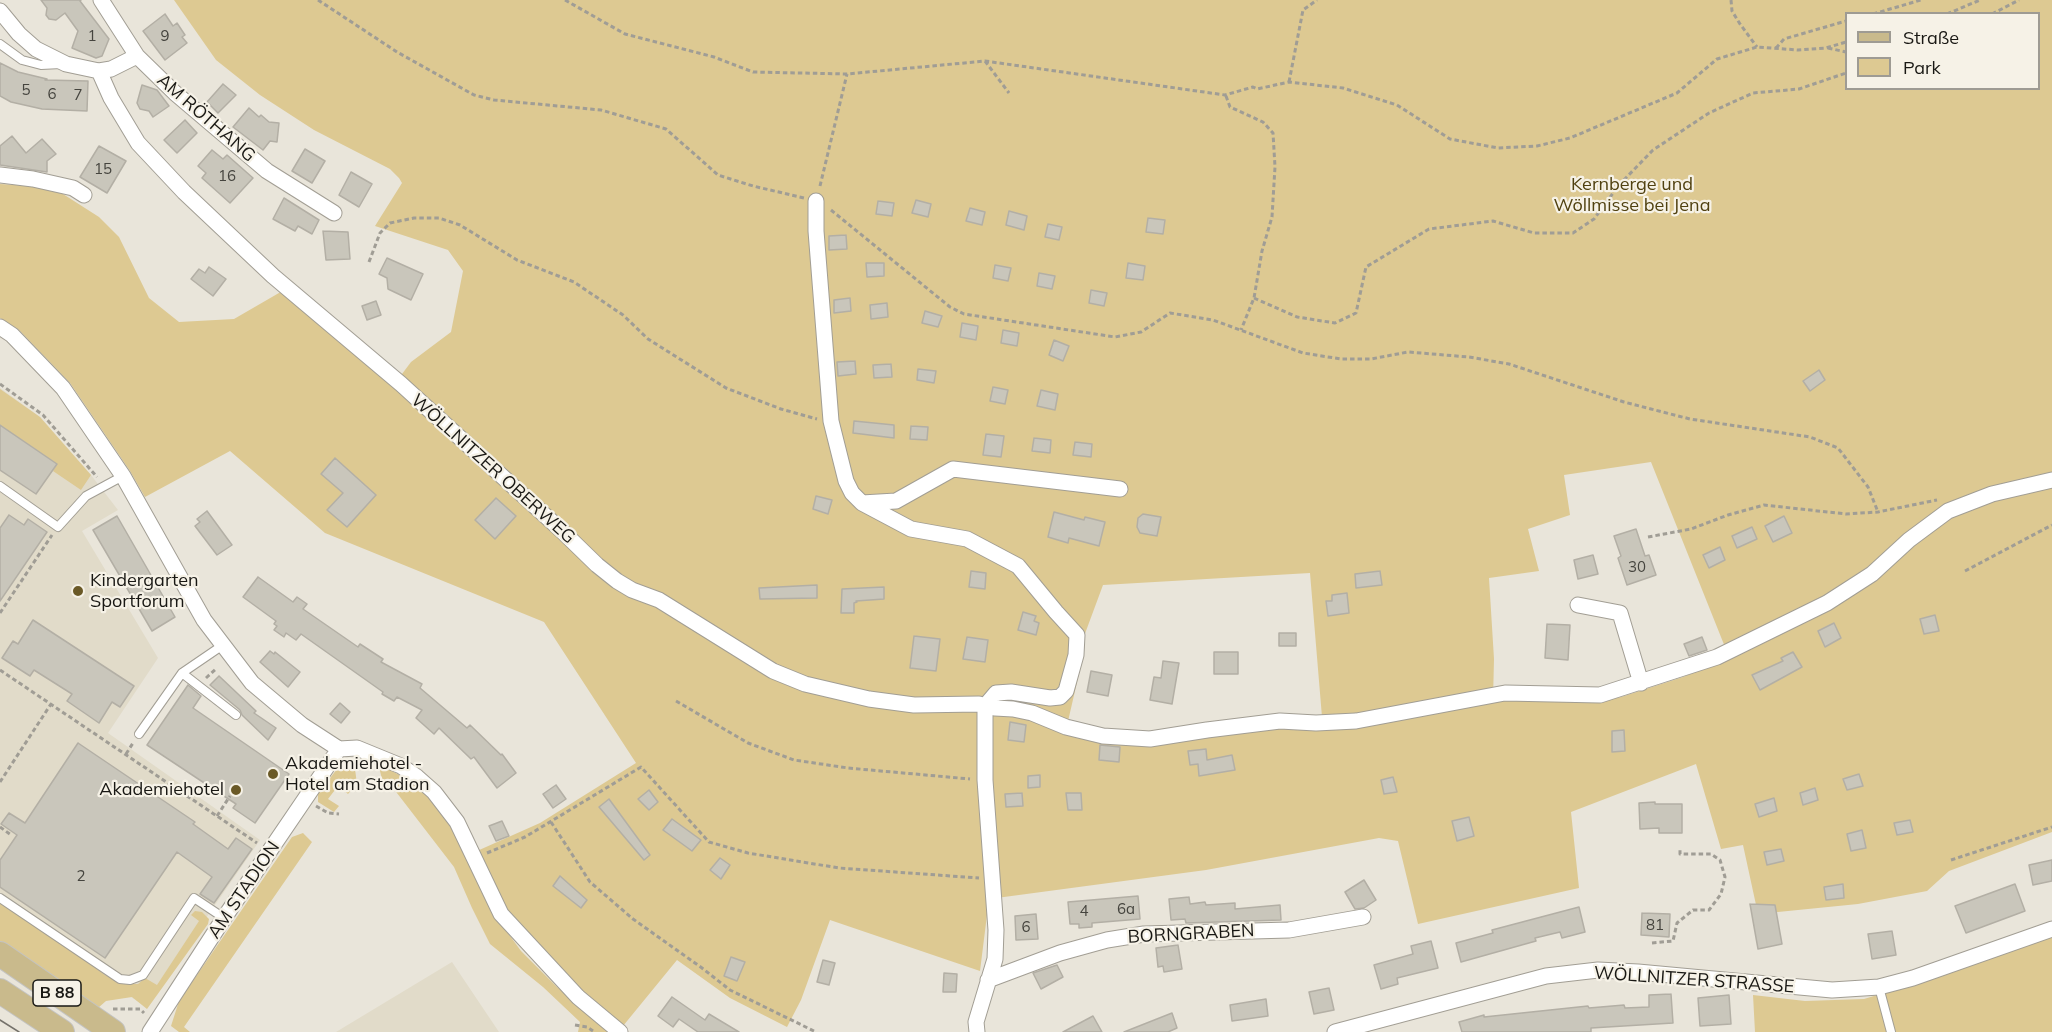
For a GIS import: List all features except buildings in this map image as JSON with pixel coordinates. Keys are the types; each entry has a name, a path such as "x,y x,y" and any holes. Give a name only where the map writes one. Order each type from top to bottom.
{"main road":[{"name":"B 88","path":"0,954 111,1020"},
{"name":"B 88","path":"0,991 62,1032"}],"street":[{"name":"AM RÖTHANG","path":"101,0 137,56 175,93 267,171 334,213"},
{"path":"0,11 19,34 36,49 66,64 99,71 122,65 137,56"},
{"name":"WÖLLNITZER OBERWEG","path":"99,71 111,99 138,143 184,192 273,276 401,384 597,565 617,581 632,590 659,600 773,671 806,684 869,699 914,705 965,703 1032,713 1066,727 1103,736 1150,739 1280,721 1316,723 1356,721 1505,693 1600,695 1717,657 1827,603 1872,574 1909,540 1948,511 1992,494 2052,480"},
{"path":"0,175 73,188 84,195"},
{"path":"816,201 816,231 831,421 846,481 852,493 862,503 911,529 967,539 1018,566 1077,635 1076,655 1066,691 1060,698 1011,692 996,693 985,706 985,780 996,930 995,959 976,1022 977,1032"},
{"path":"0,327 12,335 63,388 123,476 204,620 252,683 302,725 339,749 357,748 400,766 434,792 457,822 501,914 578,997 620,1032"},
{"path":"862,503 896,501 953,470 1120,489"},
{"path":"1578,605 1620,613 1641,683"},
{"name":"AM STADION","path":"150,1032 339,749"},
{"name":"BORNGRABEN","path":"988,980 1060,953 1107,940 1144,934 1289,930 1363,917"},
{"name":"WÖLLNITZER STRASSE","path":"1335,1032 1546,976 1598,970 1809,989 1879,987 1913,978 2052,929"}],"lane":[{"path":"0,44 22,60 41,65 66,64"},
{"path":"0,486 58,526 86,496 123,476"},
{"path":"139,734 182,672 223,645"},
{"path":"182,672 236,715"},
{"path":"0,898 120,979 130,980 143,975 194,898 224,918"},
{"path":"1879,987 1891,1032"}],"path":[{"path":"318,0 397,52 474,95 494,100 602,110 666,129 718,175 816,201 950,307 964,314 1115,337 1141,332 1170,313 1213,320 1303,353 1371,359 1408,352 1468,357 1509,364 1624,402 1690,419 1810,437 1838,448 1868,487 1878,512 1846,514 1764,505 1691,529 1648,537"},
{"path":"565,0 626,34 714,57 753,72 847,75 985,61 1226,95 1253,87 1257,89 1289,82 1343,88 1397,105 1450,139 1498,148 1537,146 1570,138 1677,93 1717,59 1757,47 1798,50 1826,48 1845,42"},
{"path":"1289,82 1303,10 1317,0"},
{"path":"1731,0 1732,11 1757,47"},
{"path":"1880,12 1921,0"},
{"path":"1952,12 1980,0"},
{"path":"1996,12 2019,0"},
{"path":"1776,48 1784,39 1845,21"},
{"path":"1826,48 1845,52"},
{"path":"985,61 1009,93"},
{"path":"1254,298 1297,317 1335,323 1356,313 1366,267 1429,229 1493,221 1534,233 1573,234 1594,219 1619,184 1653,150 1709,113 1753,93 1799,89 1845,73"},
{"path":"816,201 847,75"},
{"path":"1226,95 1230,106 1263,122 1273,133 1275,167 1272,216 1254,298 1241,330"},
{"path":"369,262 380,233 390,223 414,218 439,218 460,225 517,260 574,282 623,315 648,339 726,388 781,409 831,421"},
{"path":"0,384 43,415 104,486"},
{"path":"1965,571 2052,525"},
{"path":"0,613 58,526"},
{"path":"0,670 269,851"},
{"path":"676,701 748,744 794,760 848,768 985,780"},
{"path":"0,782 51,704"},
{"path":"475,859 525,837 641,767 709,842 748,853 839,868 993,877"},
{"path":"217,816 230,796"},
{"path":"313,803 328,813 339,814"},
{"path":"551,822 590,882 633,919 730,990 816,1032"},
{"path":"0,827 11,835"},
{"path":"1951,860 2052,827"},
{"path":"1652,943 1673,940 1677,923 1693,910 1709,910 1721,894 1725,877 1720,860 1711,854 1680,854 1680,848"},
{"path":"111,1020 140,1009 147,1015 150,1010"},
{"path":"575,1025 587,1027 595,1032"}],"shaded area":[{"path":"0,388 40,417 91,475 118,510 82,531 158,658 108,733 260,840 145,1006 0,913"},
{"path":"452,962 499,1032 336,1032"}],"green space":[{"name":"Kernberge und Wöllmisse bei Jena","path":"174,0 2052,0 2052,832 1949,871 1927,891 1858,904 1758,914 1743,845 1721,849 1696,764 1571,812 1579,888 1418,924 1398,841 1379,838 1206,870 989,899 980,971 830,920 801,1000 787,1027 730,998 677,960 623,1026 544,959 499,900 477,851 540,823 636,763 544,622 325,533 230,451 145,497 70,383 19,330 0,318 0,184 31,186 63,194 99,217 119,237 149,298 179,322 234,319 291,286 399,378 411,362 451,332 463,271 448,250 375,226 402,183 390,169 314,130 260,95 216,60","holes":["1651,462 1729,657 1683,677 1621,697 1596,702 1493,700 1494,659 1489,578 1539,571 1528,529 1570,515 1564,475","1310,573 1323,729 1277,726 1094,739 1066,730 1083,656 1083,639 1103,585"]},
{"path":"0,389 40,417 91,475 81,490 53,471 57,464 0,425"},
{"path":"349,759 355,769 357,784 348,794 338,786 328,799 339,806 334,812 318,802 318,794 343,761"},
{"path":"381,765 416,784 449,819 497,918 521,951 557,987 614,1032 578,1032 580,1022 543,987 490,944 454,867 390,784 383,783"},
{"path":"303,833 312,842 184,1027 190,1032 179,1032 171,1026 179,1001 292,837"},
{"path":"0,901 105,975 122,984 138,984 145,978 157,985 199,921 191,915 195,911 202,912 209,919 208,924 147,1009 132,997 106,1001 98,1008 0,945"},
{"path":"2052,935 2052,1032 1755,1032 1753,995 1805,1001 1864,999 1950,973"}],"tram line":[{"path":"0,1020 19,1032"}],"place":[{"name":"Kindergarten Sportforum","path":"78,591"},
{"name":"Akademiehotel - Hotel am Stadion","path":"273,774"},
{"name":"Akademiehotel","path":"236,790"}]}
